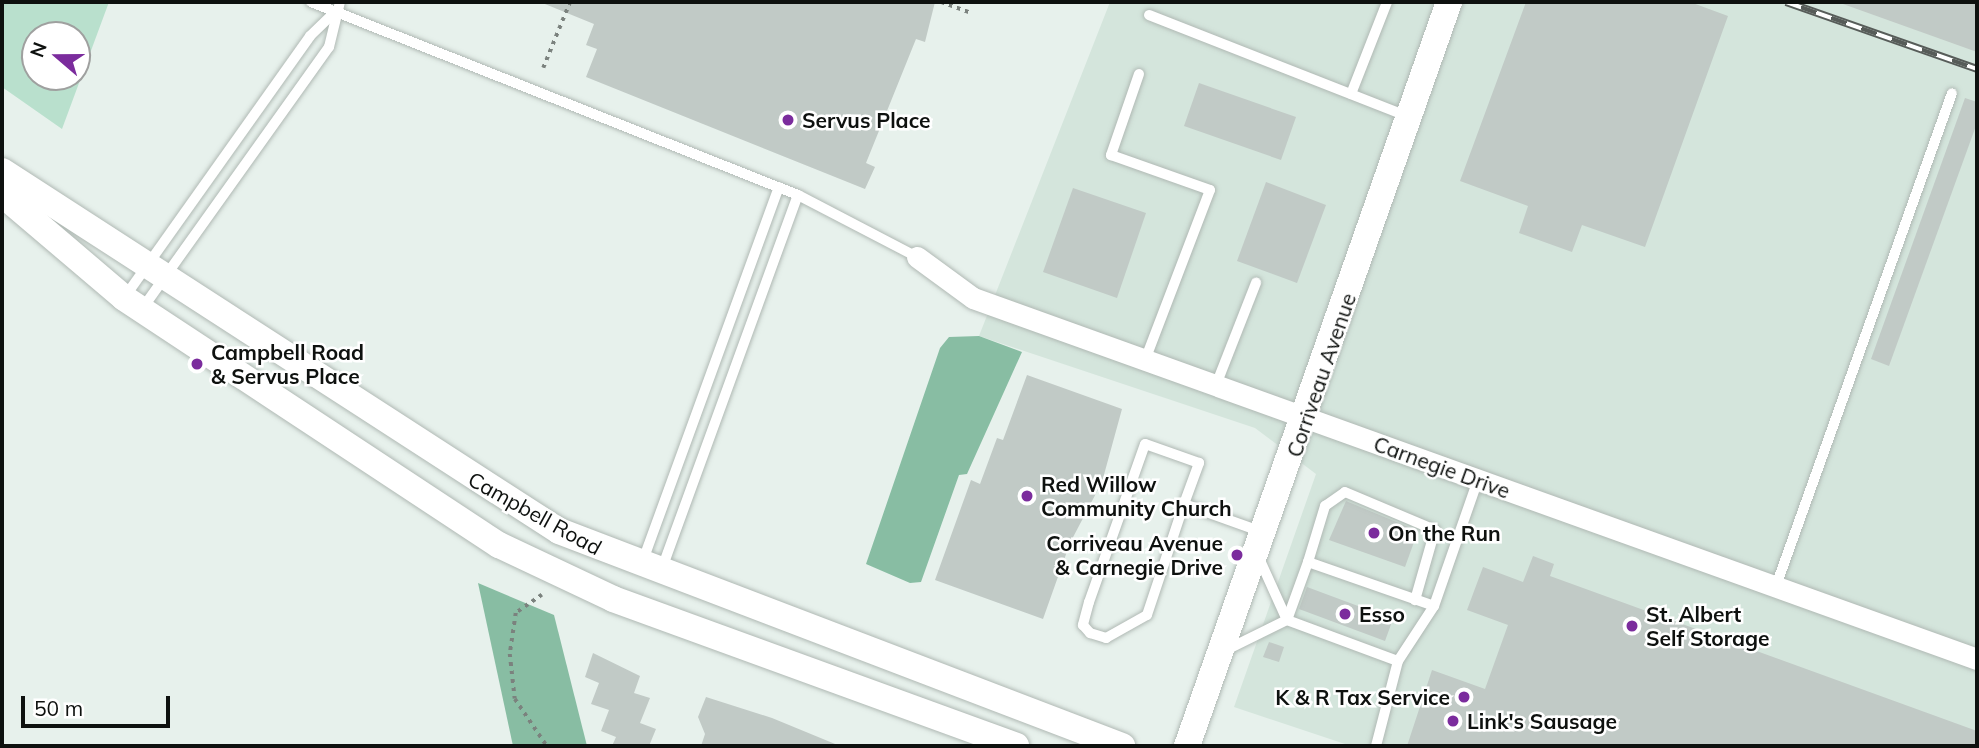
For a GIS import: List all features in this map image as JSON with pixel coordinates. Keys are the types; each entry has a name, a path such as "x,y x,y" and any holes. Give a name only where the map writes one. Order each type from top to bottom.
{"street":[{"name":"Corriveau Avenue","path":"1186,746 1307,418 1449,2"},
{"name":"Campbell Road","path":"2,172 496,495 650,570 1122,746"},
{"name":"Campbell Road","path":"2,194 133,303 457,518 548,570 1016,746"},
{"name":"Carnegie Drive","path":"917,257 973,298 1977,659"}],"lane":[{"path":"311,2 338,6 779,187 917,257"},
{"path":"1351,94 1387,2"},
{"path":"133,303 329,47 338,6"},
{"path":"133,303 310,36 338,6"},
{"path":"1149,15 1410,117"},
{"path":"1139,74 1111,155 1210,190 1145,360"},
{"path":"1776,586 1952,93"},
{"path":"650,570 779,187"},
{"path":"650,570 798,195"},
{"path":"1216,385 1256,283"},
{"path":"1145,444 1199,463 1184,504 1147,615 1106,638 1090,634 1083,625 1089,601 1145,444"},
{"path":"1376,746 1379,722 1398,661 1434,606 1478,480"},
{"path":"1222,653 1287,620 1325,506 1345,492 1435,530 1415,600"},
{"path":"1184,504 1261,543 1287,620"},
{"path":"1308,562 1434,606"},
{"path":"1287,620 1398,661"}],"path":[{"path":"543,68 570,2"},
{"path":"941,2 971,13"},
{"path":"542,595 516,613 510,654 515,699 547,746"}],"shaded area":[{"path":"1110,2 1977,2 1977,746 1351,746 1234,707 1316,474 1255,428 979,336"}],"green space":[{"path":"2,2 109,2 91,51 91,21 21,21 21,91 76,91 62,129 2,87"},
{"path":"979,336 1022,352 967,474 959,475 921,582 910,583 866,564 940,348 949,337"},
{"path":"478,583 554,615 587,746 513,746"}],"building":[{"name":"Servus Place","path":"540,2 935,2 925,42 916,39 866,163 875,167 865,189 586,77 597,49 586,45 594,24"},
{"path":"1526,2 1690,2 1728,16 1645,247 1582,225 1572,252 1519,233 1528,206 1460,181"},
{"path":"1977,2 1977,52 1843,4"},
{"path":"1199,83 1296,117 1281,160 1184,126"},
{"path":"1965,98 1977,102 1977,123 1889,366 1871,359"},
{"path":"1266,182 1326,205 1297,283 1237,261"},
{"path":"1073,188 1146,213 1117,298 1043,272"},
{"name":"Red Willow Community Church","path":"1027,375 1122,409 1102,482 1070,543 1043,619 935,580 971,480 980,484 997,438 1003,440"},
{"name":"On the Run","path":"1346,501 1418,531 1405,567 1329,540"},
{"name":"St. Albert Self Storage","path":"1533,556 1554,564 1550,576 1977,731 1977,746 1407,746 1432,670 1485,689 1508,625 1467,610 1483,567 1523,582"},
{"name":"Esso","path":"1307,587 1393,619 1385,641 1299,609"},
{"path":"1269,642 1284,647 1279,662 1263,657"},
{"path":"593,653 640,676 634,693 650,698 640,723 656,729 649,746 612,746 616,737 601,731 609,710 591,704 599,683 585,677"},
{"path":"706,697 772,718 840,746 701,746 705,734 698,717"}],"railway":[{"path":"1786,2 1977,69"}],"place":[{"name":"Servus Place","path":"788,120"},
{"name":"Campbell Road & Servus Place","path":"197,364"},
{"name":"Red Willow Community Church","path":"1027,496"},
{"name":"On the Run","path":"1374,533"},
{"name":"Corriveau Avenue & Carnegie Drive","path":"1237,555"},
{"name":"Esso","path":"1345,614"},
{"name":"St. Albert Self Storage","path":"1632,626"},
{"name":"K & R Tax Service","path":"1464,697"},
{"name":"Link's Sausage","path":"1453,721"}]}
